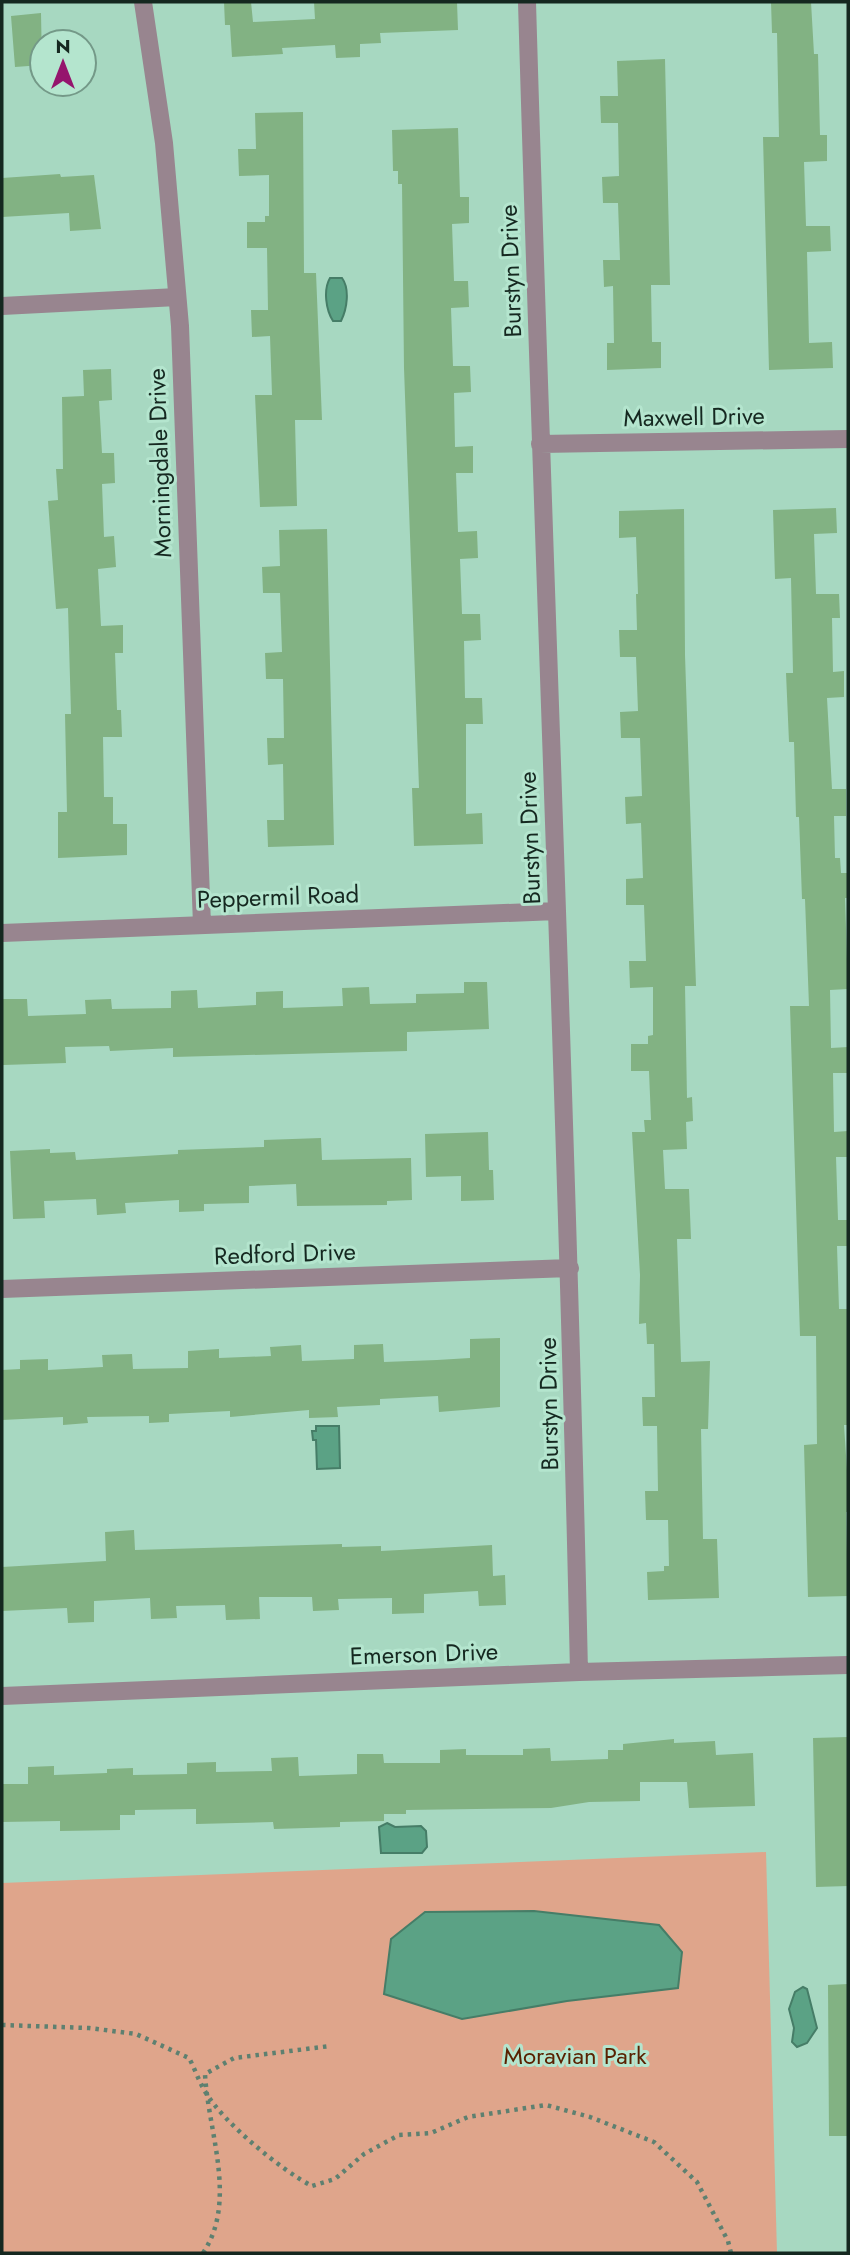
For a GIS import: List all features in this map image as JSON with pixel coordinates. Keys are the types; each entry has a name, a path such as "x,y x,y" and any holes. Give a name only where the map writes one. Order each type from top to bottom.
{"street":[{"name":"Morningdale Drive","path":"143,2 164,143 177,298 202,925"},
{"name":"Burstyn Drive","path":"527,2 570,1268 579,1672"},
{"path":"2,306 177,298"},
{"name":"Maxwell Drive","path":"540,444 848,439"},
{"name":"Peppermil Road","path":"2,933 557,911"},
{"name":"Redford Drive","path":"2,1289 570,1268"},
{"name":"Emerson Drive","path":"2,1696 579,1672 848,1665"}],"path":[{"path":"2,2025 89,2028 136,2035 189,2058 206,2094 288,2174 312,2186 335,2179 364,2154 399,2134 431,2133 468,2117 547,2105 590,2117 654,2142 697,2182 728,2241 731,2253"},
{"path":"203,2253 220,2216 217,2154 205,2074 234,2058 330,2046"}],"green space":[{"name":"Moravian Park","path":"766,1852 777,2253 2,2253 2,1883"}],"shaded area":[{"path":"330,278 342,278 346,288 346,305 341,321 333,321 327,306 326,294"},
{"path":"316,1426 339,1426 340,1468 317,1469 316,1440 313,1440 312,1431 316,1431"},
{"path":"387,1823 395,1827 421,1826 426,1831 427,1847 422,1853 381,1853 379,1827"},
{"path":"534,1911 659,1925 682,1952 678,1988 567,2001 462,2019 384,1994 391,1939 425,1912"},
{"path":"803,1987 807,1989 817,2028 807,2043 797,2047 792,2042 794,2028 789,2009 795,1992"}],"building":[{"path":"224,2 251,2 253,22 315,19 314,2 457,2 458,30 380,33 381,43 360,44 360,57 336,58 335,45 282,48 283,54 232,57 230,25 225,25"},
{"path":"771,2 811,2 814,54 818,54 820,135 827,135 827,161 804,162 806,226 830,226 831,251 807,252 809,343 832,342 833,368 769,370 763,137 779,137 777,33 772,33"},
{"path":"41,13 41,28 28,28 28,66 15,67 11,16"},
{"path":"665,59 670,285 651,285 652,342 661,342 661,368 607,370 607,343 614,343 613,286 604,287 603,260 620,260 618,203 603,203 602,177 619,176 618,123 601,123 600,96 618,96 617,61"},
{"path":"303,112 304,273 316,273 322,420 295,420 297,506 260,507 255,395 272,395 270,336 252,337 251,310 268,310 267,248 247,248 247,222 265,222 265,216 269,216 269,175 239,176 238,149 256,149 255,113"},
{"path":"458,128 460,197 469,197 469,223 452,224 454,281 468,281 469,307 451,308 453,366 470,366 471,392 454,393 455,447 473,446 473,473 456,473 458,532 477,531 478,558 460,559 462,614 480,614 481,640 464,641 465,698 482,698 483,724 466,724 466,814 482,813 483,844 414,846 412,788 419,788 404,368 402,184 398,184 398,171 393,171 392,130"},
{"path":"60,174 61,177 94,175 101,229 70,231 69,213 2,217 2,178"},
{"path":"111,369 112,400 99,401 102,453 114,453 115,483 102,484 104,537 114,536 116,567 98,569 101,626 123,625 123,653 115,653 117,710 121,710 122,737 103,737 104,797 113,797 113,824 127,824 127,855 58,858 58,812 67,812 65,714 71,714 68,608 56,609 48,501 58,500 56,469 63,469 62,397 84,396 83,370"},
{"path":"836,508 837,533 814,534 816,594 839,594 840,618 832,618 833,672 844,671 844,697 827,698 832,789 846,789 846,816 834,816 835,858 840,858 841,873 848,873 848,898 845,898 848,989 830,990 831,1048 848,1047 848,1073 833,1073 834,1132 848,1131 848,1157 836,1157 838,1220 848,1220 848,1246 837,1246 839,1309 848,1309 848,1425 844,1425 848,1486 848,1596 808,1597 804,1445 817,1444 816,1336 800,1336 790,1006 809,1006 805,899 802,899 794,742 789,742 786,673 793,673 791,578 775,579 773,510"},
{"path":"684,509 685,655 696,986 685,986 687,1098 692,1097 693,1121 686,1122 687,1149 663,1150 665,1189 689,1189 691,1239 677,1239 681,1362 710,1361 708,1429 701,1429 703,1539 717,1539 719,1598 648,1600 647,1572 664,1571 664,1566 669,1566 668,1520 646,1520 645,1491 658,1491 657,1426 643,1426 642,1397 655,1397 654,1344 647,1344 646,1323 639,1324 640,1275 632,1132 645,1132 644,1120 651,1120 649,1071 631,1071 631,1044 648,1044 648,1036 653,1035 653,987 630,988 629,961 646,961 644,905 626,905 626,879 643,878 641,823 626,824 625,797 642,796 640,738 621,738 620,712 638,711 636,657 620,657 619,630 637,630 638,594 636,537 619,538 619,511"},
{"path":"327,529 334,845 268,847 267,820 284,820 283,764 268,765 267,738 284,738 283,679 266,679 265,653 282,652 280,593 263,593 262,567 280,566 279,530"},
{"path":"464,982 487,982 489,1029 407,1032 407,1051 173,1057 173,1048 110,1051 109,1046 65,1047 66,1063 3,1065 2,999 27,999 28,1016 86,1014 85,1000 111,999 112,1009 171,1008 171,991 197,990 198,1008 256,1005 256,992 283,991 283,1008 343,1006 342,988 369,987 370,1004 416,1003 416,994 464,993"},
{"path":"488,1132 489,1170 493,1170 494,1200 461,1201 461,1176 426,1177 425,1134"},
{"path":"321,1138 322,1160 411,1158 412,1200 387,1201 387,1205 297,1206 296,1184 249,1186 249,1203 204,1204 204,1211 179,1212 179,1200 125,1203 126,1213 97,1215 96,1199 44,1201 45,1218 13,1219 10,1151 50,1149 50,1153 75,1152 76,1160 178,1154 178,1150 264,1147 264,1140"},
{"path":"500,1338 500,1407 439,1412 438,1396 380,1399 380,1405 337,1407 338,1417 309,1418 309,1410 230,1417 230,1411 169,1414 169,1422 149,1423 149,1416 87,1417 88,1423 63,1425 63,1417 2,1420 2,1370 20,1369 20,1360 48,1359 48,1370 103,1367 102,1355 132,1354 133,1369 188,1368 188,1351 219,1349 219,1358 271,1356 270,1347 301,1345 302,1361 354,1359 354,1345 383,1344 384,1362 437,1360 470,1358 470,1339"},
{"path":"134,1530 135,1550 342,1544 342,1547 381,1546 381,1551 492,1545 493,1576 505,1575 506,1605 479,1606 478,1591 424,1594 424,1613 392,1614 392,1598 338,1599 339,1610 313,1611 312,1597 259,1597 260,1619 226,1620 225,1605 176,1606 177,1618 151,1619 150,1598 94,1601 94,1622 68,1623 67,1608 2,1611 2,1567 106,1561 105,1532"},
{"path":"848,1737 848,1886 816,1887 813,1738"},
{"path":"674,1739 674,1743 715,1741 716,1755 753,1753 755,1806 689,1808 687,1782 640,1782 640,1801 589,1802 551,1808 406,1810 406,1814 384,1814 384,1821 340,1822 340,1827 274,1829 273,1822 196,1824 196,1809 135,1810 135,1815 120,1815 120,1830 60,1831 60,1821 2,1822 2,1784 28,1784 28,1767 54,1766 54,1775 107,1773 107,1769 133,1768 133,1775 187,1774 187,1763 216,1762 216,1772 272,1771 271,1758 298,1757 299,1776 357,1774 357,1754 383,1754 384,1763 440,1763 440,1750 466,1749 466,1755 523,1755 523,1749 550,1748 551,1761 608,1759 608,1750 623,1750 623,1744"},
{"path":"848,1984 848,2136 829,2136 828,1985"}]}
